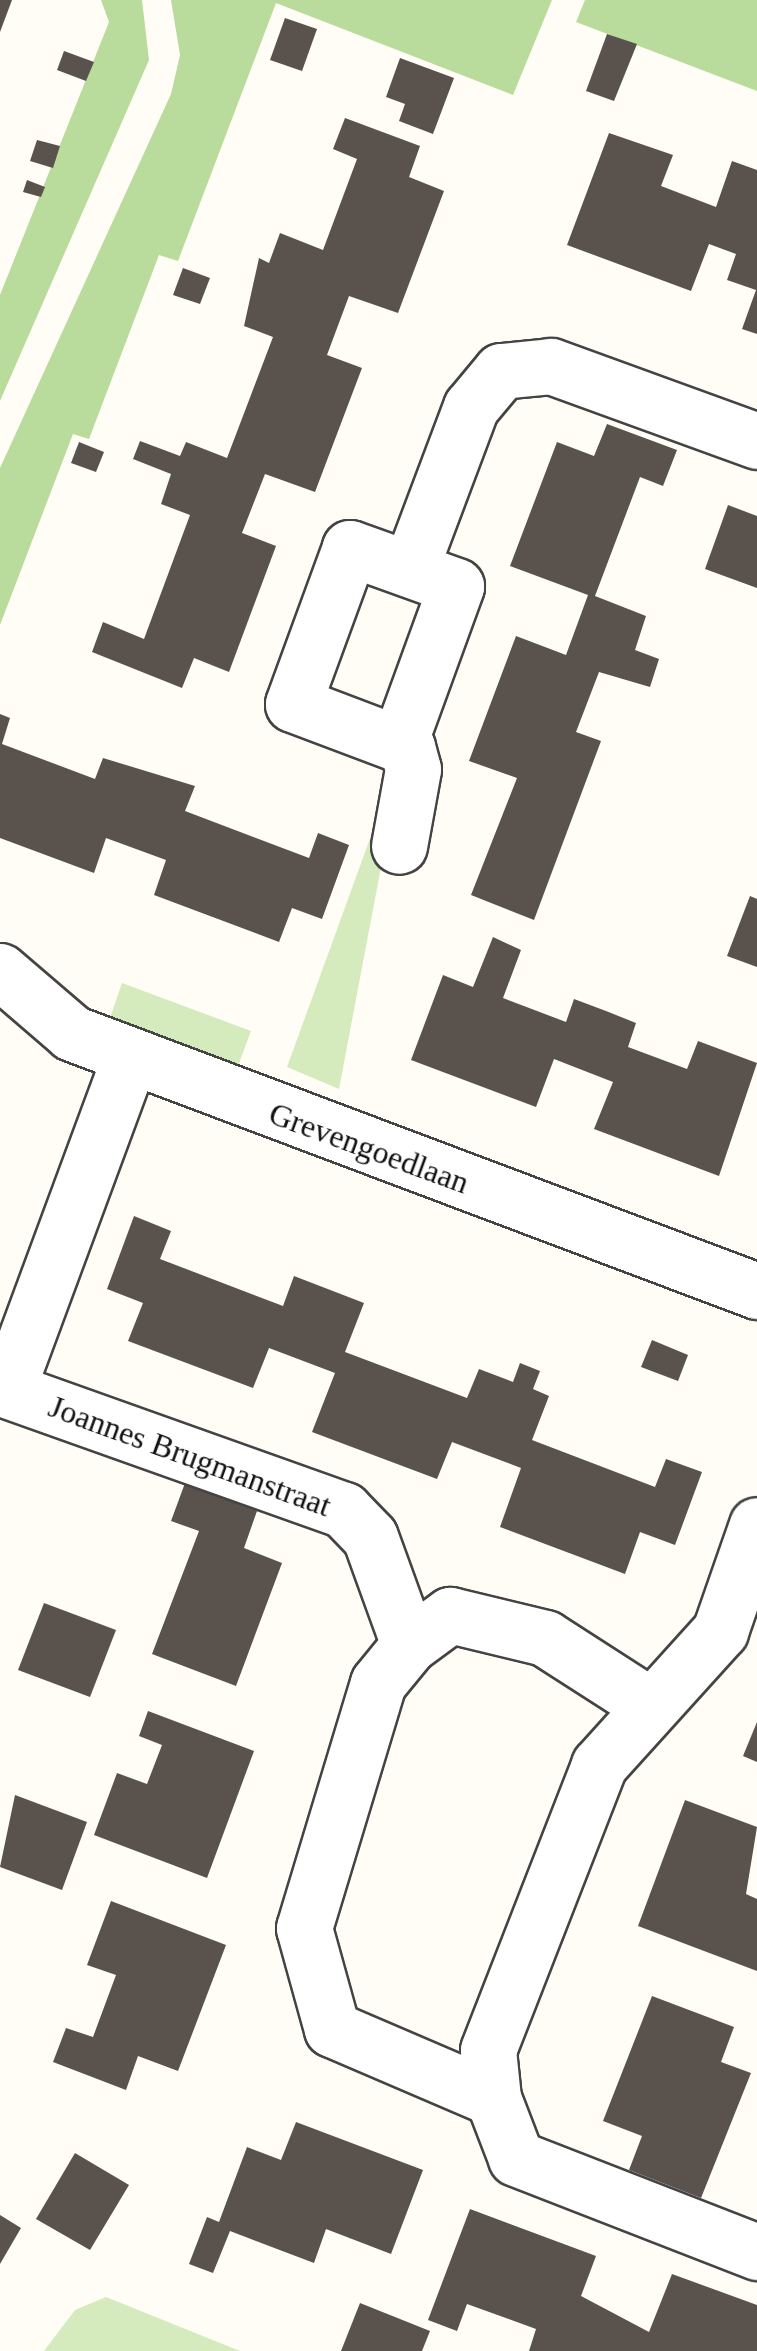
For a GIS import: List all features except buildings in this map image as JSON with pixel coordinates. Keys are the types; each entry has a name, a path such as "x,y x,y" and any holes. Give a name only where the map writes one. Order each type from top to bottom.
{"street":[{"path":"410,570 471,408 502,370 551,366 757,441"},
{"path":"399,743 456,586 350,548 293,704 399,743 413,769 400,846"},
{"name":"Grevengoedlaan","path":"0,971 72,1034 757,1292"},
{"name":"Joannes Brugmanstraat","path":"130,1057 3,1391 344,1510 370,1536 409,1646"},
{"path":"757,1524 720,1631 599,1765 488,2050 493,2098 516,2158 757,2252"},
{"path":"493,2098 332,2029 304,1928 378,1683 409,1646 450,1616 545,1638 651,1706"}],"green space":[{"path":"101,0 142,0 149,60 0,401 0,295 109,22"},
{"path":"171,0 552,0 513,95 276,3 178,261 159,255 89,439 73,434 0,625 0,468 171,94 180,55"},
{"path":"585,0 757,0 757,91 576,22"},
{"path":"396,767 399,772 339,1089 287,1067"},
{"path":"122,983 251,1031 238,1066 110,1018"},
{"path":"106,2297 240,2351 44,2351 75,2310"}]}
